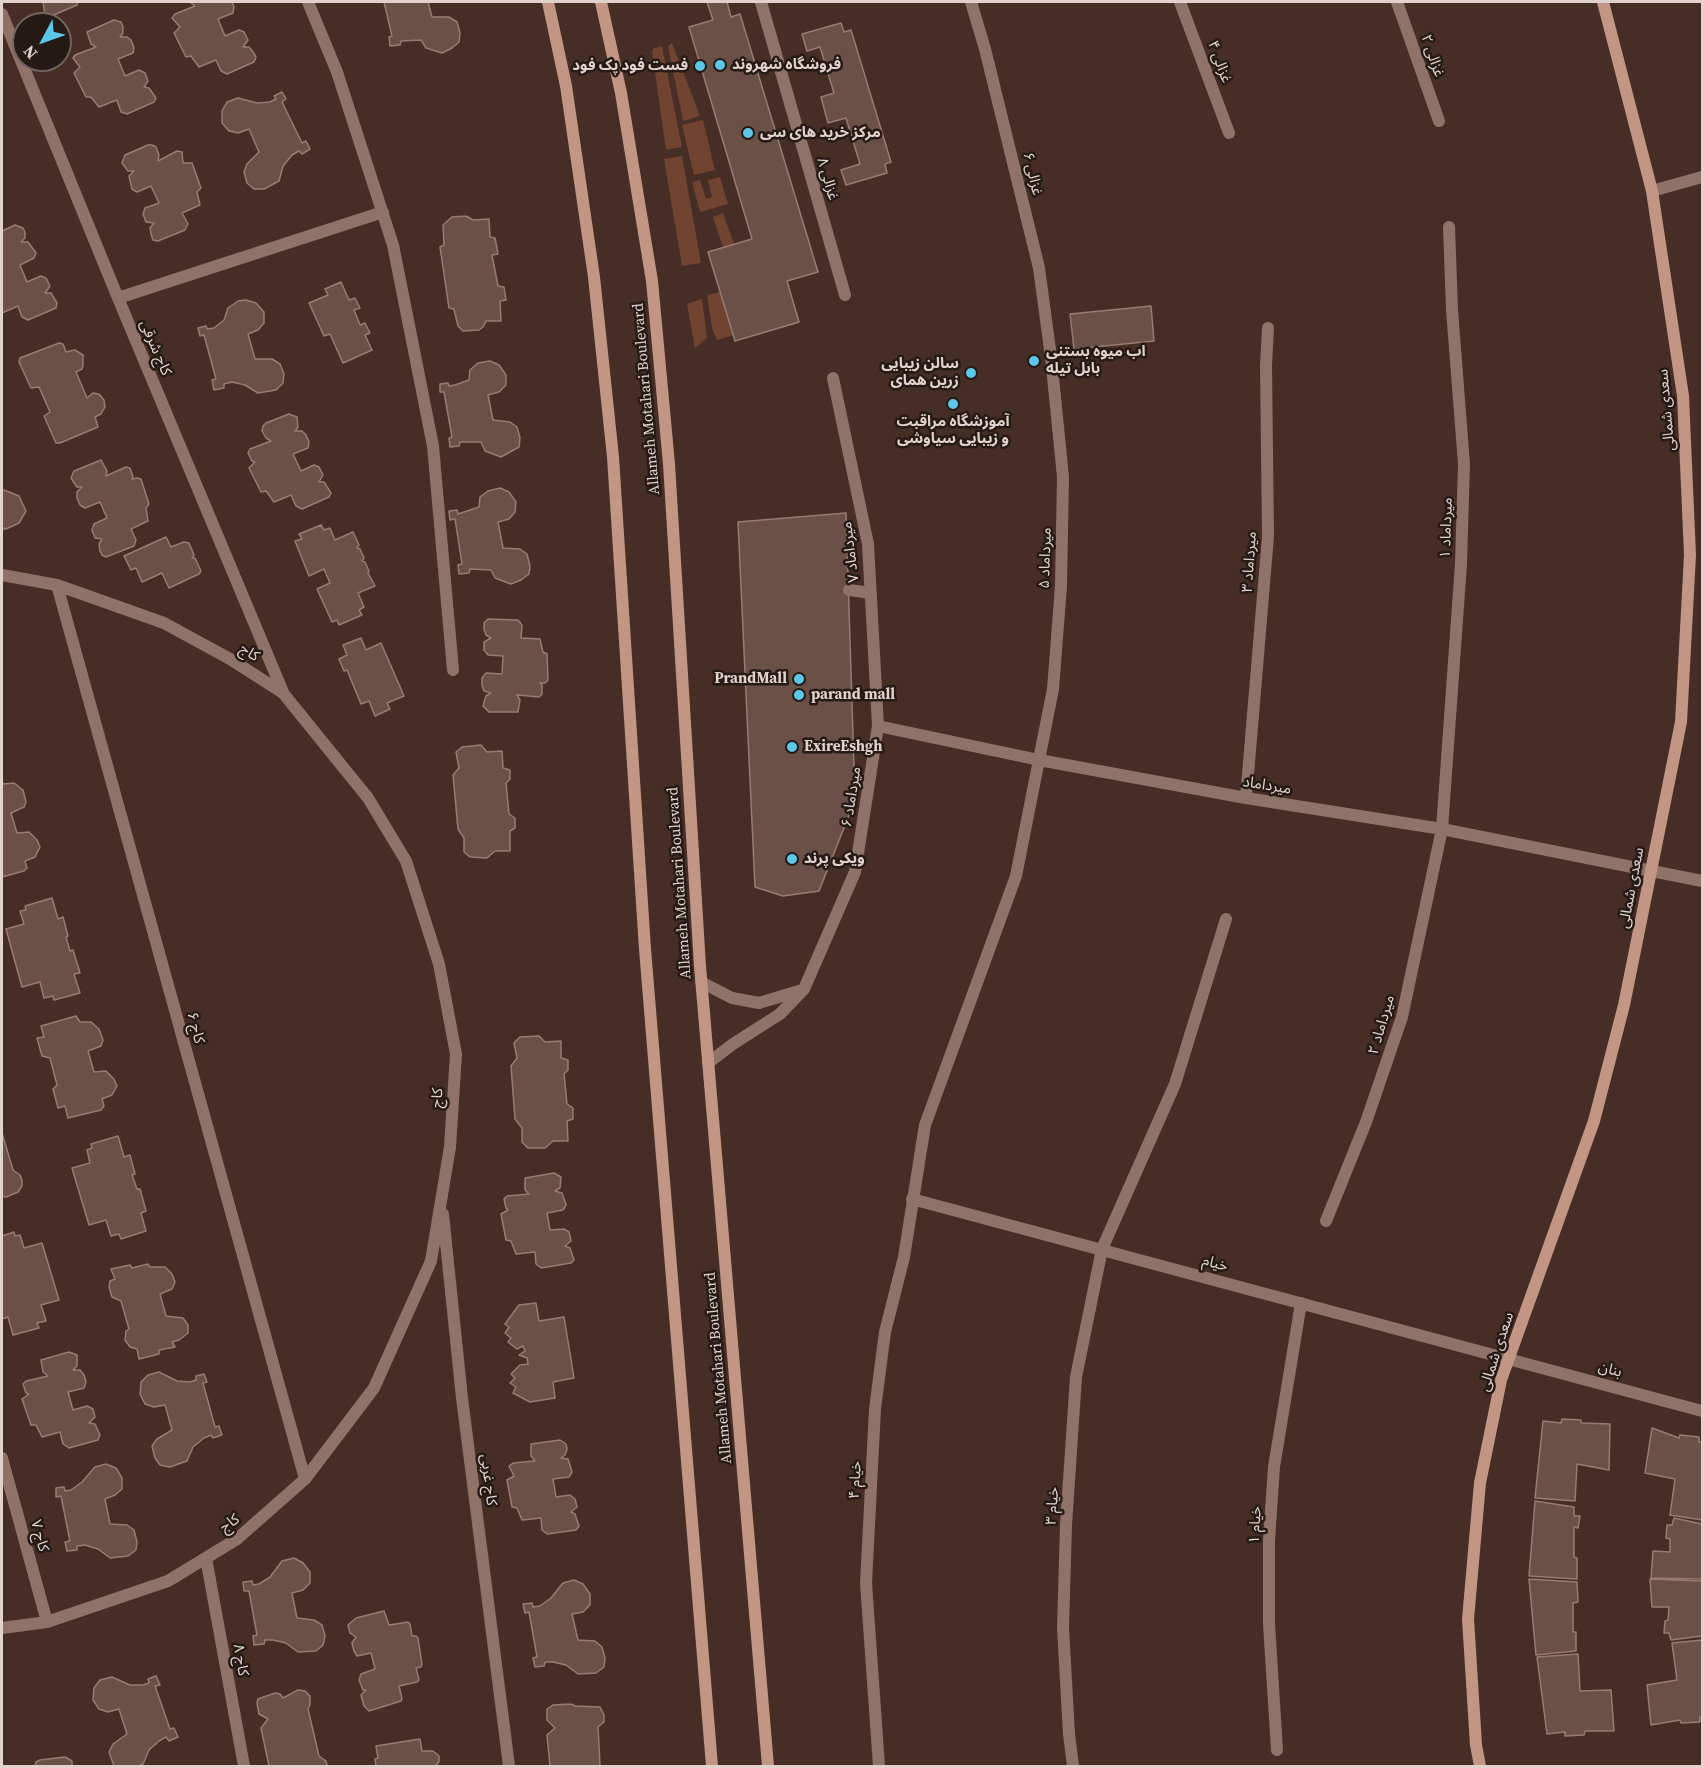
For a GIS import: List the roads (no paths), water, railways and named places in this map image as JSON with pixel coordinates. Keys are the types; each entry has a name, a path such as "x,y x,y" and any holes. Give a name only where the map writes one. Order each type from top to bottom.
{"main road":[{"path":"548,2 566,86 594,277 613,457 645,937 712,1767"},
{"name":"Allameh Motahari Boulevard","path":"601,2 621,93 653,292 669,464 701,982 768,1767"},
{"name":"سعدی شمالی","path":"1480,1767 1476,1745 1468,1619 1480,1483 1501,1380 1594,1121 1624,1005 1681,722 1690,555 1683,396 1652,191 1603,2"}],"street":[{"path":"308,2 338,72 393,245 433,446 453,670"},
{"name":"غزالی ۸","path":"761,2 845,296"},
{"name":"غزالی ۶","path":"971,2 985,49 1039,268 1051,357"},
{"name":"غزالی ۴","path":"1180,2 1229,133"},
{"name":"غزالی ۲","path":"1397,2 1439,121"},
{"name":"کاج شرقی","path":"2,14 283,693"},
{"path":"1652,191 1702,177"},
{"path":"118,298 383,212"},
{"name":"میرداماد ۱","path":"1442,829 1461,564 1464,464 1452,310 1449,227"},
{"name":"میرداماد ۳","path":"1246,798 1268,536 1266,366 1268,328"},
{"name":"میرداماد ۵","path":"912,1199 925,1125 1016,876 1053,689 1061,586 1063,477 1051,357"},
{"name":"میرداماد ۷","path":"833,378 868,544 878,726"},
{"name":"کاج","path":"2,575 57,585 164,623 230,659 283,693 368,798 406,861 439,964 456,1054 450,1147 431,1261 374,1388 304,1479 237,1539 168,1581 47,1622 2,1628"},
{"name":"کاج ۶","path":"57,585 304,1479"},
{"path":"849,590 871,593"},
{"name":"میرداماد","path":"878,726 1039,760 1246,798 1442,829 1702,881"},
{"name":"میرداماد ۶","path":"804,989 855,872 878,726"},
{"name":"میرداماد ۲","path":"1326,1221 1366,1122 1402,1017 1442,829"},
{"name":"خیام ۳","path":"1073,1767 1063,1628 1066,1525 1077,1377 1102,1249 1175,1084 1226,919"},
{"path":"701,982 732,998 759,1003 804,989"},
{"path":"708,1063 780,1014 804,989"},
{"name":"کاج غربی","path":"442,1197 462,1398 509,1767"},
{"name":"خیام","path":"912,1199 1509,1359"},
{"name":"خیام ۴","path":"879,1767 866,1583 875,1409 885,1332 904,1257 912,1199"},
{"name":"خیام ۱","path":"1277,1750 1269,1624 1269,1540 1274,1467 1301,1303"},
{"name":"بنان","path":"1509,1359 1702,1411"},
{"name":"کاج ۷","path":"2,1458 47,1622"},
{"name":"کاج ۸","path":"206,1558 244,1767"}],"place":[{"name":"فروشگاه شهروند","path":"720,65"},
{"name":"فست فود پک فود","path":"700,66"},
{"name":"مرکز خرید های سی","path":"748,133"},
{"name":"اب میوه بستنی بابل تیله","path":"1034,361"},
{"name":"سالن زیبایی زرین همای","path":"971,373"},
{"name":"آموزشگاه مراقبت و زیبایی سیاوشی","path":"953,404"},
{"name":"PrandMall","path":"799,679"},
{"name":"parand mall","path":"799,695"},
{"name":"ExireEshgh","path":"792,747"},
{"name":"ویکی پرند","path":"792,859"}]}
